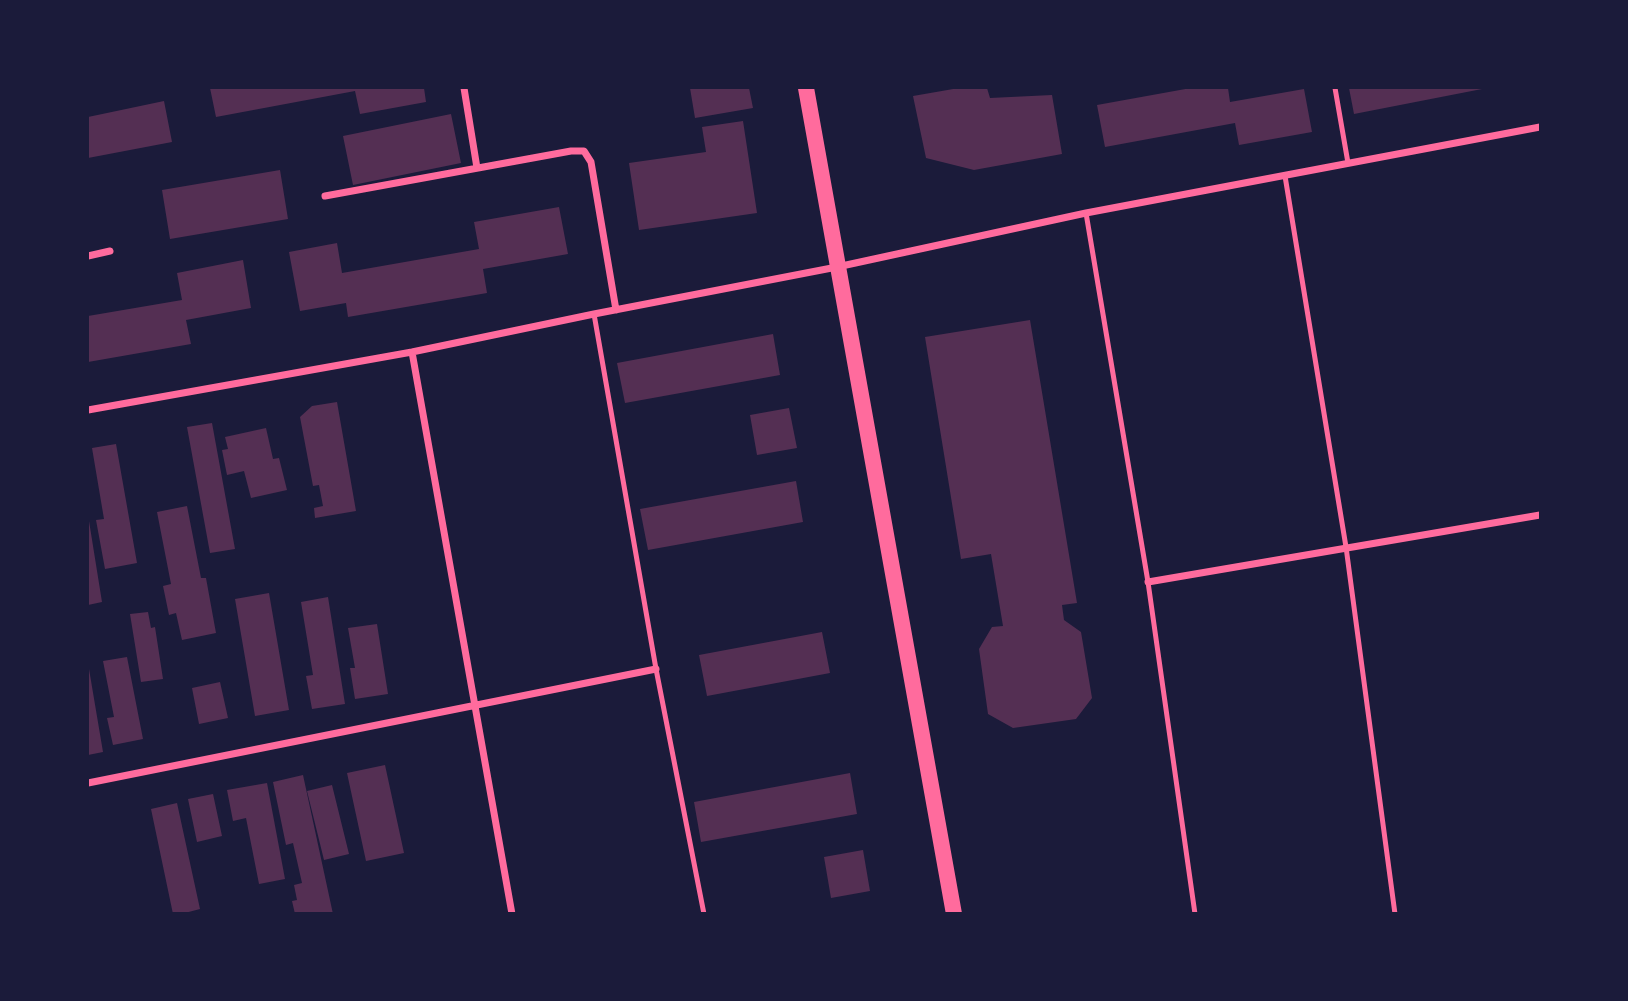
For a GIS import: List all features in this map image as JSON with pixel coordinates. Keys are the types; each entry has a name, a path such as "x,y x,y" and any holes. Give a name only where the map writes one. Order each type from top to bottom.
{"main road":[{"path":"806,88 954,914"}],"street":[{"path":"464,88 477,168"},
{"path":"88,410 412,352 837,267 1086,213 1541,127"},
{"path":"325,196 571,151 584,151 591,162 617,310"},
{"path":"88,256 110,251"},
{"path":"412,352 512,914"},
{"path":"1148,582 1541,515"},
{"path":"88,783 656,669"}],"lane":[{"path":"1335,88 1348,163"},
{"path":"1285,176 1346,547 1395,914"},
{"path":"1086,213 1148,582 1195,914"},
{"path":"594,314 656,669 705,914"}],"building":[{"path":"210,88 424,88 426,102 360,114 355,91 216,117"},
{"path":"690,88 749,88 753,108 695,118"},
{"path":"959,88 987,88 990,98 1052,95 1062,154 974,170 926,158 913,96"},
{"path":"1191,88 1228,88 1230,102 1304,89 1312,132 1239,145 1235,123 1105,147 1097,105"},
{"path":"1349,88 1482,88 1482,89 1354,114"},
{"path":"164,101 172,142 88,158 88,117"},
{"path":"451,114 461,163 353,185 343,136"},
{"path":"743,121 757,213 639,230 629,163 706,152 702,127"},
{"path":"280,170 288,219 170,239 162,190"},
{"path":"559,207 568,254 483,269 487,293 348,317 346,303 300,311 289,252 337,243 342,273 479,249 474,222"},
{"path":"243,260 251,308 186,320 191,344 88,362 88,316 182,300 177,273"},
{"path":"1030,320 1077,603 1062,605 1064,620 1081,632 1092,698 1076,719 1013,728 988,714 979,649 992,627 1003,626 991,554 961,559 925,337"},
{"path":"773,334 780,375 625,403 617,363"},
{"path":"337,402 356,511 315,518 314,508 323,506 319,485 313,486 300,417 312,406"},
{"path":"789,408 797,448 757,455 750,415"},
{"path":"212,423 235,549 210,553 187,427"},
{"path":"266,428 273,459 279,458 287,490 251,498 244,471 227,475 222,450 228,449 225,437"},
{"path":"116,444 137,563 105,569 96,520 104,519 92,448"},
{"path":"796,481 803,522 648,550 640,509"},
{"path":"187,506 201,578 206,578 216,633 182,640 176,613 169,615 163,586 171,584 157,512"},
{"path":"88,521 102,602 88,605"},
{"path":"269,593 289,710 255,716 235,599"},
{"path":"328,597 345,704 312,709 306,676 313,675 301,602"},
{"path":"148,612 151,628 155,627 163,679 141,682 130,614"},
{"path":"377,624 388,694 355,699 350,668 355,668 348,628"},
{"path":"822,632 830,673 707,696 699,655"},
{"path":"127,657 143,739 113,745 107,718 114,717 103,661"},
{"path":"88,669 103,752 88,755"},
{"path":"220,682 228,718 199,724 192,688"},
{"path":"385,765 404,853 366,861 347,773"},
{"path":"850,773 857,814 701,842 694,802"},
{"path":"303,775 333,914 295,914 292,901 297,900 294,885 302,883 293,843 286,845 273,782"},
{"path":"267,783 285,879 259,884 246,818 233,821 227,790"},
{"path":"332,785 349,854 324,860 307,791"},
{"path":"213,794 222,836 197,842 188,799"},
{"path":"177,803 200,909 173,914 151,809"},
{"path":"863,850 870,891 831,898 824,857"}]}
